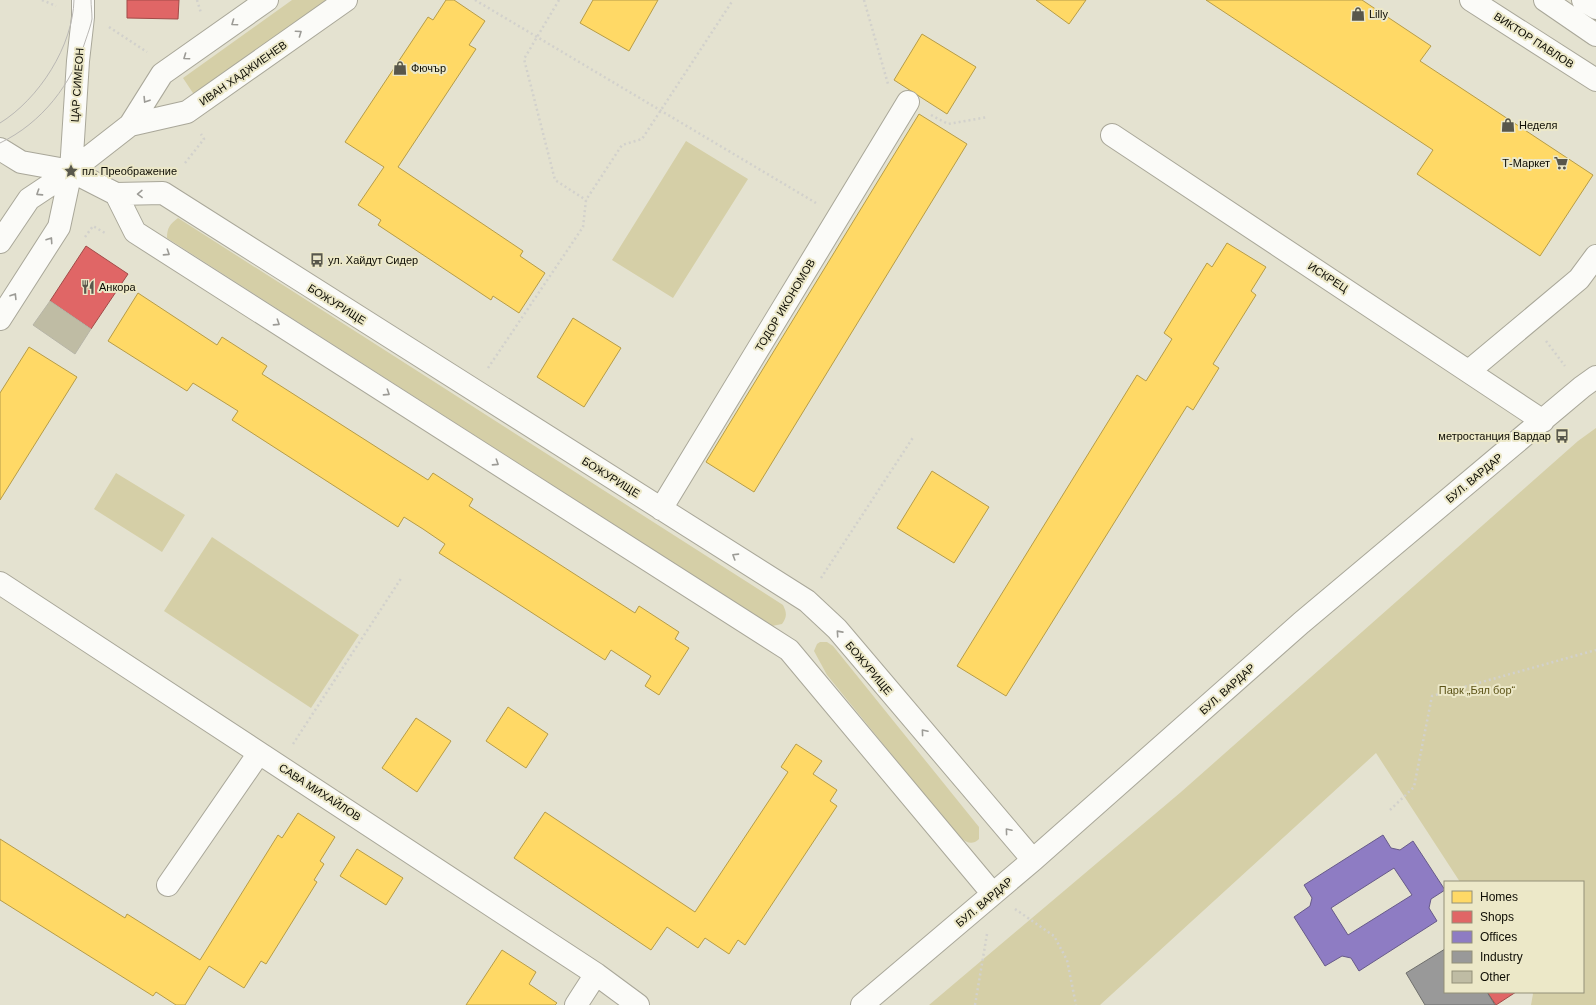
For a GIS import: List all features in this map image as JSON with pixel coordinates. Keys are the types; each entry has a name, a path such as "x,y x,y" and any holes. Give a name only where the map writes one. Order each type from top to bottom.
{"street":[{"name":"ЦАР СИМЕОН","path":"71,171 83,0"},
{"name":"ИВАН ХАДЖИЕНЕВ","path":"0,242 29,199 71,171 130,126 162,74 267,0"},
{"name":"ИВАН ХАДЖИЕНЕВ","path":"130,126 187,112 346,0"},
{"name":"ВИКТОР ПАВЛОВ","path":"1471,0 1596,80"},
{"path":"1545,0 1596,35"},
{"path":"1583,0 1596,8"},
{"name":"ТОДОР ИКОНОМОВ","path":"661,509 908,102"},
{"name":"ИСКРЕЦ","path":"1112,134 1543,421"},
{"path":"0,149 21,162"},
{"name":"БОЖУРИЩЕ","path":"21,162 71,171 116,194 163,194 806,601 836,629 1033,860"},
{"path":"0,170 21,162"},
{"path":"0,319 59,227 71,171"},
{"path":"116,194 135,232 789,650 993,894"},
{"path":"1469,371 1579,279 1596,256"},
{"name":"БУЛ. ВАРДАР","path":"862,1005 1033,860 1301,623 1582,387 1596,377"},
{"name":"САВА МИХАЙЛОВ","path":"0,583 596,974 638,1005"},
{"path":"168,885 259,752"},
{"path":"576,1005 596,974"}],"path":[{"path":"42,0 57,6"},
{"path":"475,0 839,217"},
{"path":"559,0 524,59 555,180 586,200"},
{"path":"473,390 583,227 586,200 622,145 642,139 733,0"},
{"path":"864,0 889,90 948,124 988,117"},
{"path":"109,27 149,54"},
{"path":"185,163 204,139"},
{"path":"82,243 93,226 106,234"},
{"path":"806,601 914,436"},
{"path":"279,765 402,577"},
{"path":"1390,810 1414,788 1432,696 1596,650"},
{"path":"975,1005 993,894 1054,936 1067,960 1076,1005"}],"green space":[{"path":"292,0 334,0 197,99 183,78"},
{"path":"686,141 748,179 673,298 612,260"},
{"path":"178,218 783,605 786,615 782,624 772,626 167,238 170,226"},
{"name":"Парк „Бял бор“","path":"1596,428 1596,1005 1531,1005 1532,993 1584,993 1584,881 1459,881 1376,753 1100,1005 929,1005 1181,792 1578,441"},
{"path":"116,473 185,515 162,552 94,509"},
{"path":"212,537 359,635 311,708 164,611"},
{"path":"820,642 827,642 833,646 979,827 979,839 972,843 965,841 953,830 827,675 814,651 817,644"}],"building: Homes":[{"path":"446,0 454,0 485,21 469,45 476,49 398,167 523,251 520,256 545,273 519,313 493,296 491,300 378,225 381,220 358,205 384,167 345,142 428,17 433,20"},
{"path":"593,0 658,0 629,51 580,23"},
{"path":"1036,0 1086,0 1069,24"},
{"path":"1206,0 1362,0 1431,46 1420,61 1593,175 1540,256 1417,174 1433,150"},
{"path":"922,34 976,67 947,114 894,80"},
{"path":"919,114 967,144 754,492 706,462"},
{"path":"1227,243 1266,267 1251,291 1256,295 1213,364 1219,368 1193,410 1187,406 1006,696 957,666 1137,375 1146,381 1172,339 1164,333 1207,263 1212,267"},
{"path":"138,293 217,345 222,337 267,366 262,374 428,480 433,473 473,499 469,506 635,613 639,606 679,632 675,639 689,648 659,695 645,686 651,676 611,650 605,660 439,553 445,544 423,529 404,517 398,527 232,420 238,411 193,383 187,391 108,341"},
{"path":"573,318 621,348 584,407 537,377"},
{"path":"29,347 77,377 0,500 0,393"},
{"path":"932,471 989,507 954,563 897,528"},
{"path":"508,707 548,734 526,768 486,741"},
{"path":"416,718 451,741 417,792 382,768"},
{"path":"796,744 822,761 813,774 837,790 830,801 837,806 745,945 738,940 729,954 705,938 698,948 667,927 651,950 514,858 545,812 695,912 788,772 781,767"},
{"path":"298,813 335,837 320,861 324,864 314,880 317,882 266,964 261,961 244,988 209,966 185,1005 176,1005 156,992 153,996 0,900 0,839 125,918 127,914 200,960 278,835 282,838"},
{"path":"357,849 403,878 386,905 340,876"},
{"path":"502,950 536,972 529,984 557,1003 555,1005 466,1005"}],"building: Shops":[{"path":"127,0 179,0 178,19 127,18"},
{"path":"86,246 128,274 91,329 50,301"},
{"path":"1488,993 1514,993 1496,1005"}],"building: Offices":[{"path":"1383,835 1391,848 1400,850 1413,841 1444,888 1444,891 1431,899 1429,908 1437,921 1359,971 1351,958 1342,956 1325,966 1294,917 1310,906 1312,898 1304,885","holes":["1394,868 1412,895 1348,935 1331,908"]}],"building: Industry":[{"path":"1444,950 1444,993 1488,993 1495,1005 1425,1005 1406,973"}],"building: Other":[{"path":"50,301 91,329 75,354 33,325"}],"tram line":[{"path":"0,123 28,100 51,70 68,35 74,0"},
{"path":"0,143 29,125 54,100 64,86 80,56 89,29 92,19 91,0"}],"place":[{"name":"Lilly","path":"1358,14"},
{"name":"Фючър","path":"400,68"},
{"name":"Неделя","path":"1508,125"},
{"name":"Т-Маркет","path":"1561,163"},
{"name":"пл. Преображение","path":"71,171"},
{"name":"ул. Хайдут Сидер","path":"317,260"},
{"name":"Анкора","path":"88,287"},
{"name":"метростанция Вардар","path":"1562,436"}]}
